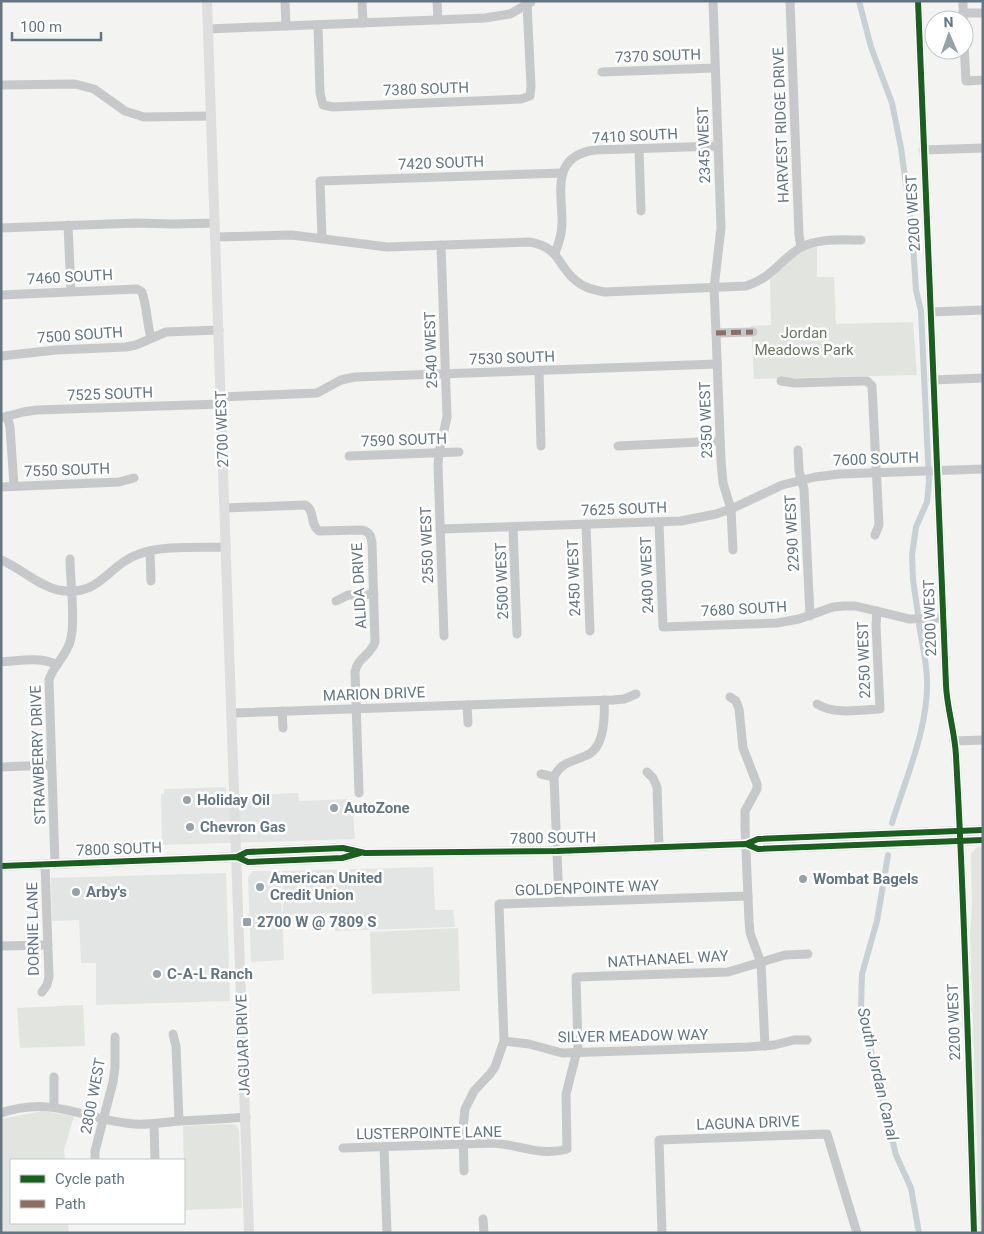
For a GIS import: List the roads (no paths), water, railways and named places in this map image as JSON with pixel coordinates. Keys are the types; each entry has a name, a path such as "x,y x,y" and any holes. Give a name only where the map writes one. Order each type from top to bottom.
{"main road":[{"name":"2700 WEST","path":"207,1 237,857"},
{"name":"7800 SOUTH","path":"1,866 237,857 247,852 343,848 360,853 557,851 746,844 758,849 960,836 983,830"},
{"name":"7800 SOUTH","path":"960,836 983,840"},
{"name":"JAGUAR DRIVE","path":"237,857 249,1233"}],"street":[{"path":"362,1 363,23"},
{"path":"437,1 438,20"},
{"name":"2345 WEST","path":"713,1 721,228 714,288"},
{"name":"HARVEST RIDGE DRIVE","path":"790,1 801,247"},
{"name":"2200 WEST","path":"918,1 933,380 931,471 943,618 946,693 954,741 960,836 974,1233"},
{"path":"284,2 286,26"},
{"path":"208,29 497,17 510,14 530,2"},
{"name":"7380 SOUTH","path":"318,25 320,93 323,105 334,107 521,99 530,96 530,2"},
{"path":"965,60 966,80 983,80"},
{"name":"7370 SOUTH","path":"602,72 715,68"},
{"path":"1,85 75,84 94,89 125,111 144,117 211,116"},
{"name":"7410 SOUTH","path":"562,173 571,160 584,152 718,146"},
{"path":"923,150 983,148"},
{"path":"639,149 641,211"},
{"path":"555,253 562,230 562,173"},
{"name":"7420 SOUTH","path":"322,239 320,181 562,173"},
{"path":"1,228 138,222 174,224 215,223"},
{"path":"68,225 71,291"},
{"path":"215,238 281,234 381,246 530,242 547,247 555,253 574,278 588,288 605,292 741,287 757,283 767,277 801,247 822,241 861,240"},
{"name":"2540 WEST","path":"439,453 447,417 441,245"},
{"name":"7460 SOUTH","path":"1,294 131,288 140,290 144,297 151,338"},
{"name":"2350 WEST","path":"714,288 722,472 731,509 733,550"},
{"path":"931,312 983,310"},
{"name":"7500 SOUTH","path":"1,356 56,350 126,347 136,345 166,332 219,330"},
{"path":"716,333 753,332"},
{"name":"7530 SOUTH","path":"311,394 322,391 347,378 717,364"},
{"path":"539,370 541,446"},
{"path":"933,380 983,378"},
{"path":"781,381 794,383 862,381 870,384 873,396 879,525 875,535"},
{"name":"7525 SOUTH","path":"4,417 37,410 311,394"},
{"path":"4,417 10,427 14,486"},
{"path":"618,446 720,442"},
{"name":"2290 WEST","path":"798,450 799,471 804,489 810,616"},
{"name":"7590 SOUTH","path":"349,456 459,452"},
{"name":"2550 WEST","path":"439,453 444,636"},
{"name":"7600 SOUTH","path":"802,480 827,475 983,469"},
{"name":"7550 SOUTH","path":"1,487 119,482 134,478"},
{"name":"7625 SOUTH","path":"440,530 659,522 698,518 731,509 782,485 802,480"},
{"name":"ALIDA DRIVE","path":"225,508 305,506 311,511 314,526 319,530 358,530 368,532 372,544 375,642 371,651 360,660 355,668 359,793"},
{"name":"2400 WEST","path":"659,522 662,627"},
{"name":"2450 WEST","path":"586,524 590,631"},
{"name":"2500 WEST","path":"513,527 517,634"},
{"path":"1,560 13,565 47,587 71,591 81,590 100,582 127,559 150,551 226,547"},
{"path":"150,551 151,581"},
{"name":"STRAWBERRY DRIVE","path":"50,864 51,765 49,680 51,672 68,648 71,640 70,559"},
{"path":"336,601 348,595 374,594"},
{"name":"7680 SOUTH","path":"662,627 789,622 833,607 844,606 856,606 910,619 943,618"},
{"name":"2250 WEST","path":"817,704 832,710 880,709 877,611"},
{"path":"1,662 42,660 57,664"},
{"name":"MARION DRIVE","path":"232,713 604,700 624,699 636,694"},
{"path":"730,697 736,701 740,709 744,748 757,784 755,793 745,811 746,844 750,933 761,963 765,1046"},
{"path":"559,902 554,777 557,771 566,763 585,756 598,747 602,734 604,700"},
{"path":"467,705 468,723"},
{"path":"282,711 282,728"},
{"path":"954,741 983,740"},
{"path":"1,767 51,765"},
{"path":"646,772 653,778 657,787 659,847"},
{"path":"541,774 554,777"},
{"name":"DORNIE LANE","path":"42,992 48,985 49,977 50,864"},
{"name":"GOLDENPOINTE WAY","path":"464,1171 464,1109 474,1091 495,1067 504,1041 499,904 748,896"},
{"path":"1,946 48,944"},
{"name":"NATHANAEL WAY","path":"577,1053 576,978 722,972 793,954 808,954"},
{"path":"173,1034 176,1046 179,1121"},
{"name":"2800 WEST","path":"95,1159 95,1151 115,1067 114,1037"},
{"name":"SILVER MEADOW WAY","path":"504,1041 528,1044 562,1054 765,1046 794,1040 807,1040"},
{"name":"LUSTERPOINTE LANE","path":"343,1148 501,1144 532,1151 567,1149 566,1094 577,1053"},
{"path":"54,1077 54,1107"},
{"path":"1,1113 33,1106 54,1107 131,1124 246,1117"},
{"path":"154,1124 155,1159"},
{"name":"LAGUNA DRIVE","path":"662,1233 659,1140 827,1134 857,1233"},
{"path":"384,1147 387,1233"},
{"path":"483,1218 484,1233"}],"waterway":[{"name":"South Jordan Canal","path":"859,1 871,47 892,103 901,148 912,229 916,290 921,311 929,481 927,502 916,527 912,555 913,580 918,614"},
{"name":"South Jordan Canal","path":"892,823 916,752 927,696 925,658 919,625"},
{"name":"South Jordan Canal","path":"888,855 877,921 862,974 861,1009 896,1155 911,1188 919,1233"}],"place":[{"name":"Holiday Oil","path":"187,800"},
{"name":"AutoZone","path":"334,808"},
{"name":"Chevron Gas","path":"190,827"},
{"name":"Wombat Bagels","path":"803,879"},
{"name":"American United Credit Union","path":"260,887"},
{"name":"Arby's","path":"76,892"},
{"name":"2700 W @ 7809 S","path":"247,922"},
{"name":"C-A-L Ranch","path":"157,974"}],"park label":[{"name":"Jordan Meadows Park","path":"804,342"}]}
